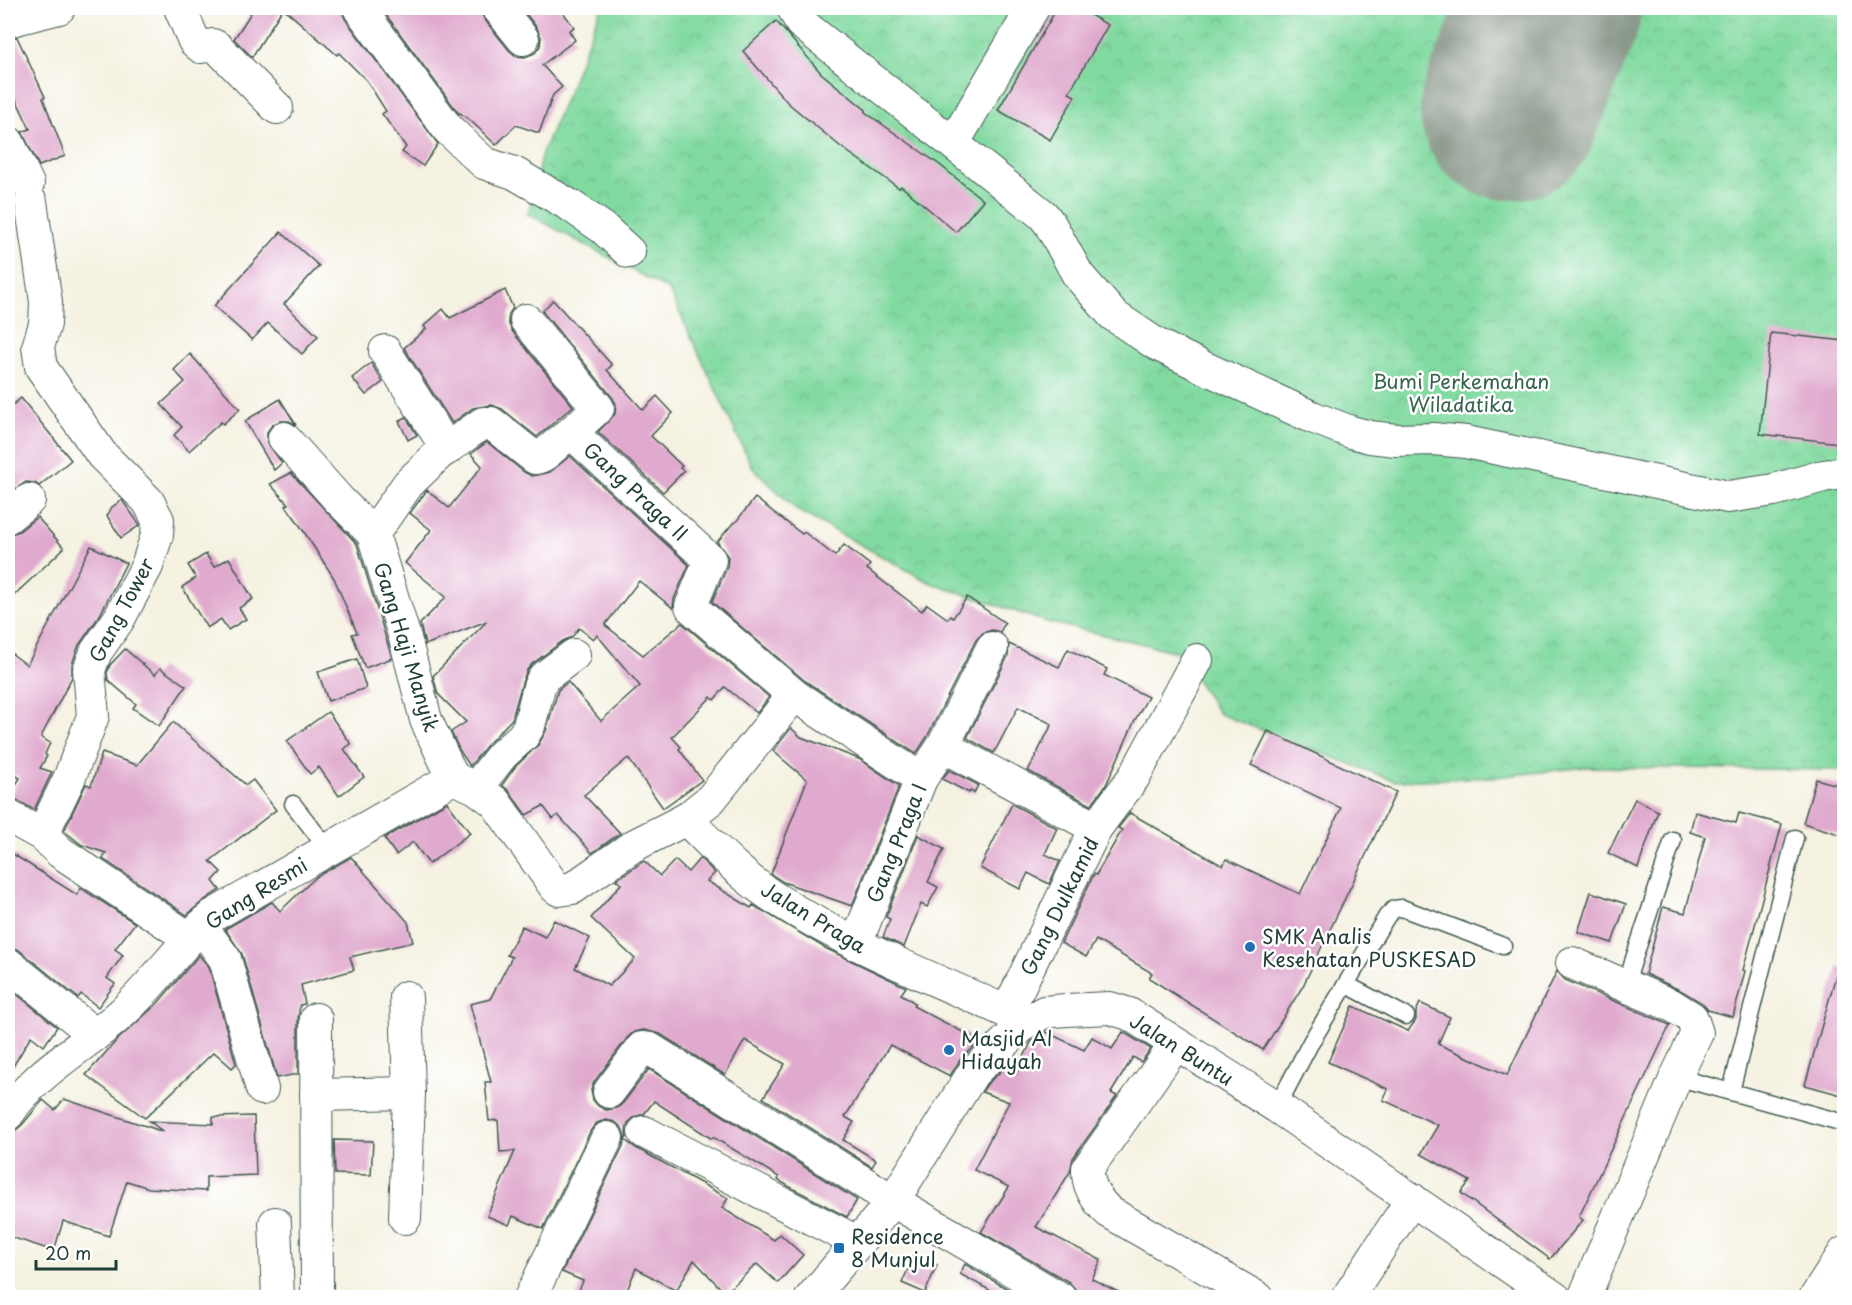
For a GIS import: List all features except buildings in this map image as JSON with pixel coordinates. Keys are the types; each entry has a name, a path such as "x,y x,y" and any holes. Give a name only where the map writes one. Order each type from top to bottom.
{"street":[{"path":"8,21 59,8"},
{"path":"180,8 194,41 201,46 217,47 277,108"},
{"path":"359,8 448,129 484,163 514,173 571,206 603,228 629,252"},
{"path":"498,8 522,39"},
{"path":"793,8 801,23 954,142 1043,215 1078,275 1113,315 1156,344 1343,429 1378,438 1466,442 1728,497 1774,490 1823,476 1845,473"},
{"path":"954,142 1032,8"},
{"name":"Gang Tower","path":"8,142 29,193 46,302 45,324 38,347 41,367 102,455 148,501 158,520 155,542 147,566 119,619 96,651 89,670 93,716 69,779 42,835"},
{"path":"526,320 598,408 566,437"},
{"path":"385,351 447,449"},
{"name":"Gang Praga II","path":"373,534 408,484 447,449 483,423 491,423 535,458 546,454 571,435 578,438 710,560 692,607 795,695"},
{"path":"284,438 373,534"},
{"name":"Gang Haji Manyik","path":"373,534 405,638 426,720 465,783 495,802 555,887 560,890 573,888 633,846 686,819"},
{"name":"Gang Praga I","path":"856,944 921,780 942,746 992,648"},
{"path":"465,783 502,756 523,736 529,726 543,678 574,656"},
{"path":"1096,828 1134,777 1197,660"},
{"path":"686,819 711,799 795,695 921,780"},
{"name":"Gang Dulkamid","path":"942,746 1096,828 1016,1017"},
{"name":"Gang Resmi","path":"8,1114 36,1082 136,1000 195,932 212,916 328,849 465,783"},
{"path":"8,816 42,835 60,852 195,932 225,959 262,1089"},
{"name":"Jalan Praga","path":"686,819 721,854 776,899 856,944 1016,1017"},
{"path":"1572,963 1673,1006 1692,1018 1697,1033 1676,1077 1584,1298"},
{"path":"8,964 95,1035"},
{"path":"405,1218 409,1093 406,997"},
{"name":"Jalan Buntu","path":"814,1297 893,1201 973,1073 1016,1017 1044,1012 1110,1008 1129,1014 1277,1107 1555,1298"},
{"path":"316,1019 317,1298"},
{"path":"1176,1044 1088,1168 1088,1180 1096,1197 1109,1212 1258,1298"},
{"path":"609,1092 642,1048 650,1049 893,1201 1060,1298"},
{"path":"316,1095 409,1093"},
{"path":"644,1132 857,1242"},
{"path":"530,1298 607,1138"},
{"path":"1347,1298 1412,1199"},
{"path":"275,1223 278,1298"},
{"path":"1815,1298 1845,1253"}],"lane":[{"path":"293,804 328,849"},
{"path":"1731,1091 1795,838"},
{"path":"1625,986 1673,840"},
{"path":"1277,1107 1311,1042 1387,916 1394,909 1402,908 1503,946"},
{"path":"1347,985 1406,1016"},
{"path":"1676,1077 1845,1123"}],"green space":[{"name":"Bumi Perkemahan Wiladatika","path":"599,8 1844,8 1844,770 1586,767 1495,777 1395,781 1219,714 1178,652 1047,622 931,583 798,511 752,467 669,290 528,214 542,153 569,90"}],"runway":[{"path":"1510,110 1551,8"}],"place":[{"name":"SMK Analis Kesehatan PUSKESAD","path":"1250,947"},
{"name":"Masjid Al Hidayah","path":"949,1050"},
{"name":"Residence 8 Munjul","path":"839,1248"}]}
